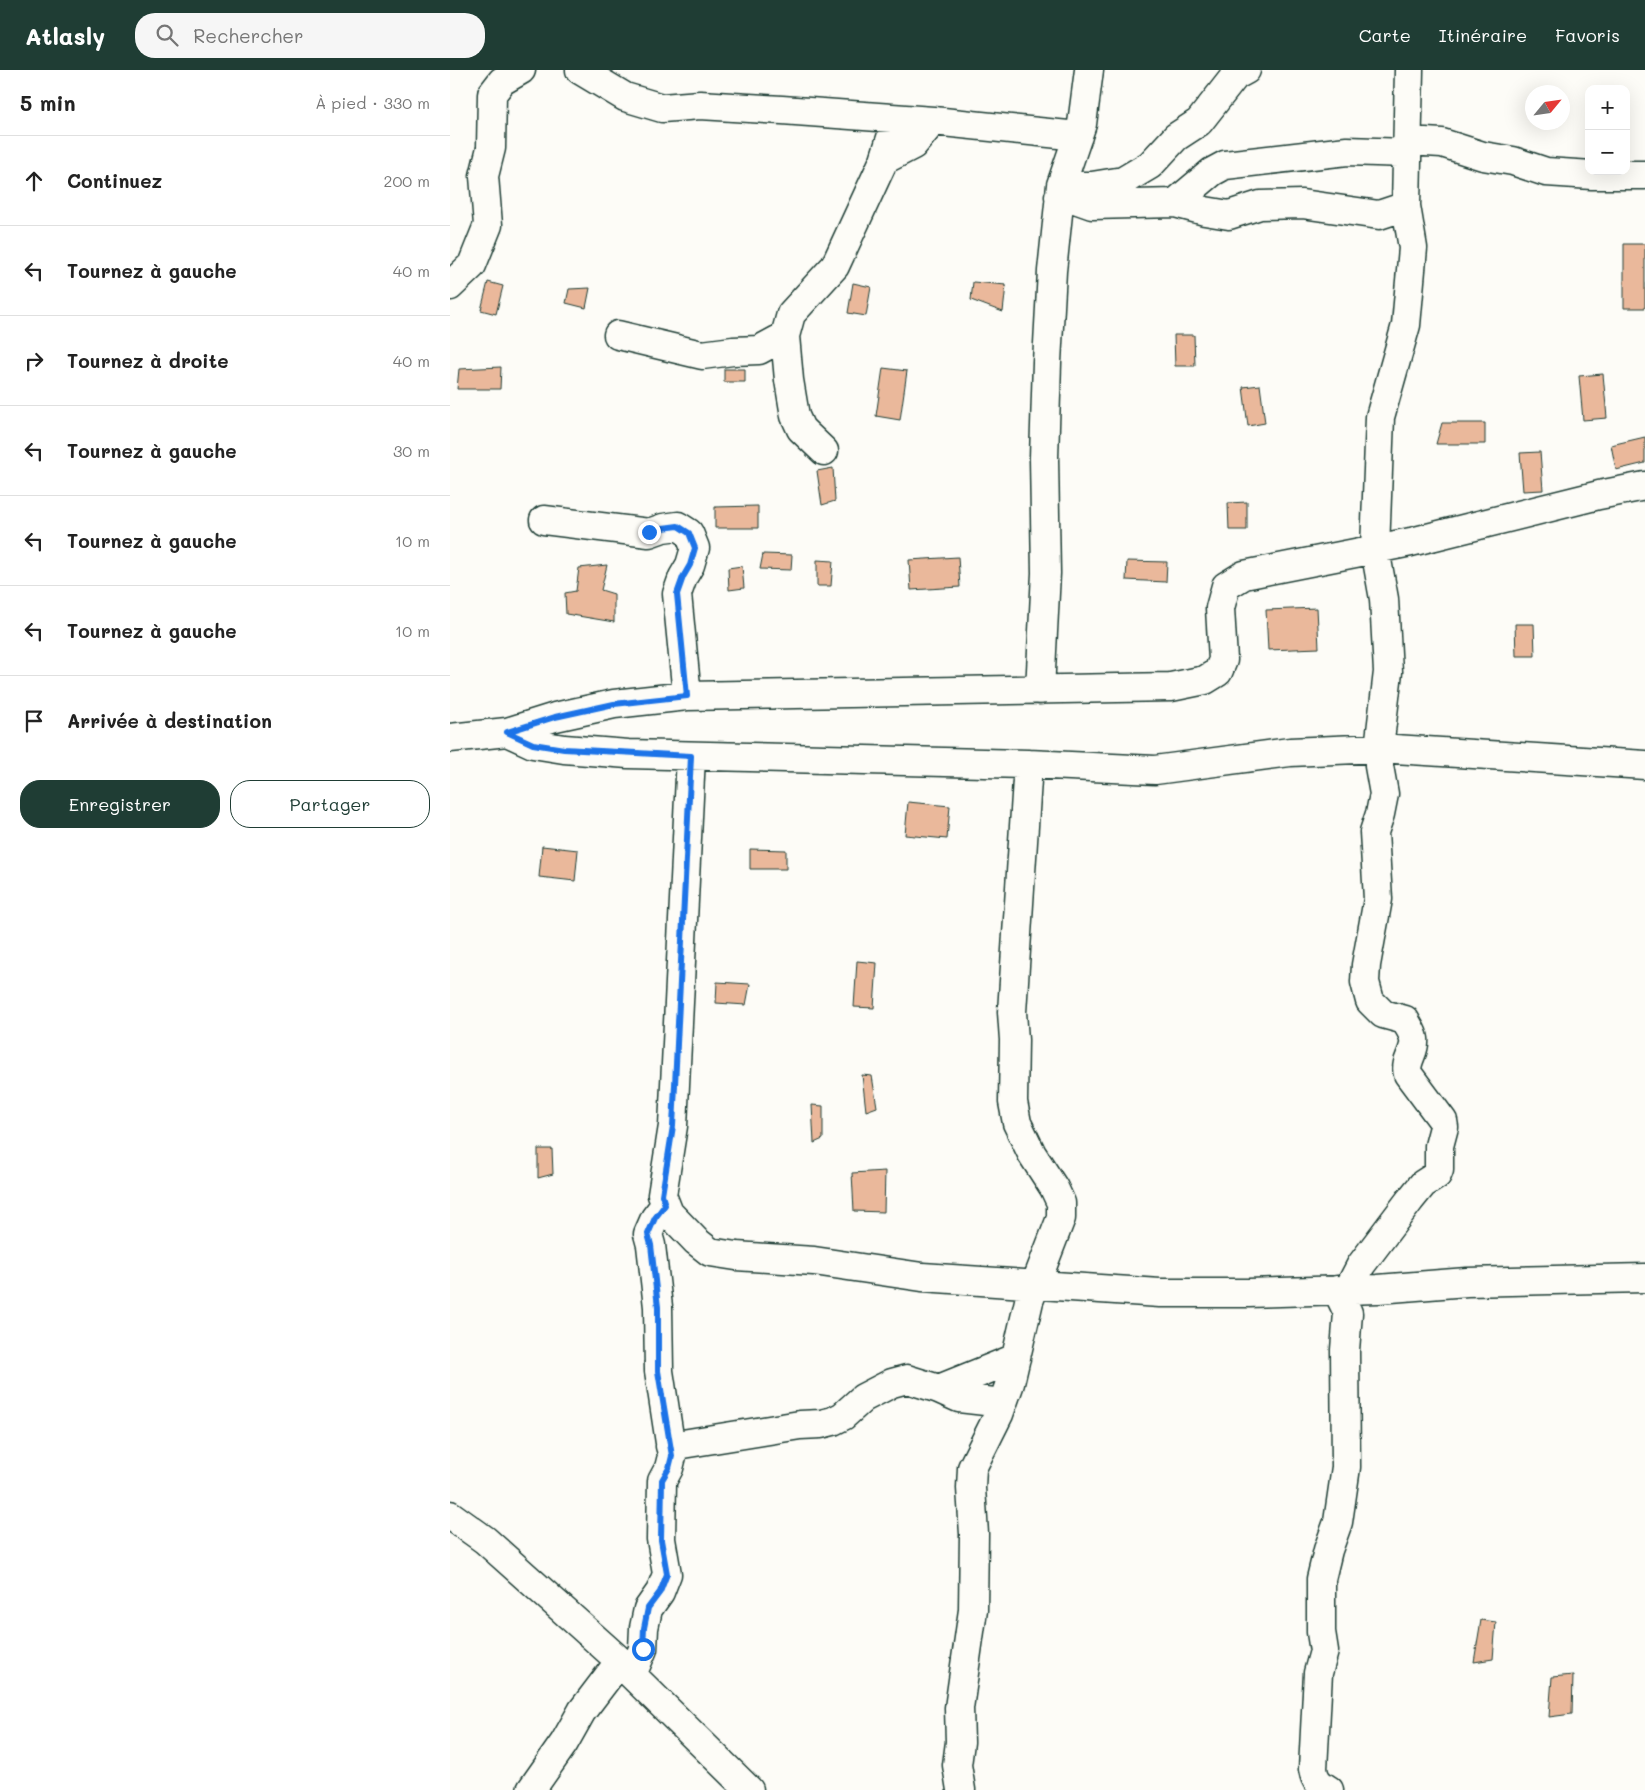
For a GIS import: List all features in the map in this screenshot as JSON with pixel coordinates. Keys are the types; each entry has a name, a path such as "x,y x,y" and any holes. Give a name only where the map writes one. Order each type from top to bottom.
{"street":[{"path":"450,286 472,265 488,225 484,176 491,148 492,94 502,81 521,70"},
{"path":"580,70 625,97 662,108 700,105 782,110 933,121 1078,136"},
{"path":"1040,690 1046,573 1044,458 1052,271 1059,201 1082,124 1089,70"},
{"path":"1059,201 1092,186 1123,181 1150,165 1176,137 1199,122 1235,76 1246,70"},
{"path":"1320,1788 1315,1779 1313,1769 1318,1673 1324,1651 1321,1632 1321,1579 1328,1550 1338,1522 1346,1467 1345,1297 1361,1265 1410,1200 1423,1184 1437,1175 1439,1170 1439,1146 1444,1128 1439,1115 1408,1074 1406,1067 1414,1039 1410,1029 1405,1020 1382,1014 1370,1001 1365,982 1366,965 1378,900 1374,832 1384,794 1378,748 1388,672 1384,599 1376,549 1380,417 1406,325 1413,248 1406,206 1409,70"},
{"path":"824,451 801,428 795,416 785,336 791,314 836,266 884,160 897,119"},
{"path":"884,160 913,145 933,121"},
{"path":"1175,203 1212,172 1225,165 1347,151 1442,144 1483,156 1513,161 1546,172 1592,175 1645,174"},
{"path":"1059,201 1075,199 1092,205 1175,203 1205,211 1229,214 1260,205 1302,204 1379,215 1406,206"},
{"path":"618,335 702,355 733,350 759,350 785,336"},
{"path":"450,738 507,732 555,717 614,704 687,696 1171,687 1205,680 1218,672 1223,660 1220,608 1226,586 1244,575 1411,542 1599,495 1645,486"},
{"path":"544,520 649,532 678,526 689,533 695,548 690,565 677,594 687,696"},
{"path":"507,732 533,744 564,749 691,756 1028,764 1155,770 1290,752 1378,748 1645,765"},
{"path":"691,756 673,1126 662,1195 669,1213 696,1241 710,1252 736,1256 814,1261 922,1277 1160,1293 1250,1293 1345,1297 1378,1289 1467,1282 1645,1278"},
{"path":"961,1790 957,1765 960,1742 959,1708 972,1610 974,1534 971,1488 972,1468 1000,1414 1035,1284 1061,1218 1061,1203 1020,1130 1013,1102 1014,1040 1012,1012 1028,764"},
{"path":"531,1790 564,1743 582,1711 643,1649 644,1628 648,1608 660,1592 667,1574 661,1540 662,1480 669,1468 672,1456 658,1371 658,1307 648,1234 655,1218 665,1205"},
{"path":"939,1389 1016,1358"},
{"path":"670,1446 800,1425 821,1424 843,1416 863,1398 892,1383 907,1379 939,1389 959,1398 1003,1402"},
{"path":"450,1515 485,1540 626,1668 749,1790"}],"building":[{"path":"1624,244 1645,244 1645,308 1624,308"},
{"path":"488,282 503,286 496,314 481,310"},
{"path":"973,282 1006,285 1003,312 971,300"},
{"path":"853,283 871,287 866,316 848,313"},
{"path":"590,288 586,308 566,303 569,289"},
{"path":"1174,335 1194,335 1195,366 1175,366"},
{"path":"501,367 500,389 457,389 459,369"},
{"path":"883,368 907,371 900,420 876,416"},
{"path":"724,369 745,369 745,382 724,382"},
{"path":"1603,374 1607,418 1583,420 1579,376"},
{"path":"1260,385 1265,423 1248,426 1243,387"},
{"path":"1442,423 1485,423 1485,444 1436,444"},
{"path":"1645,437 1645,463 1616,470 1611,445"},
{"path":"1540,452 1543,490 1523,491 1520,453"},
{"path":"833,468 835,501 822,505 817,471"},
{"path":"1247,502 1247,530 1229,530 1228,503"},
{"path":"758,506 758,528 715,528 715,507"},
{"path":"763,554 792,555 791,570 760,569"},
{"path":"958,557 960,587 911,590 909,560"},
{"path":"817,560 833,561 831,586 817,586"},
{"path":"1127,561 1167,562 1166,582 1126,580"},
{"path":"607,565 601,590 614,594 614,622 566,614 565,593 576,591 579,568"},
{"path":"742,566 744,588 729,590 728,568"},
{"path":"1317,608 1319,648 1268,650 1266,610"},
{"path":"1515,624 1534,624 1535,656 1516,656"},
{"path":"908,802 950,806 947,839 905,835"},
{"path":"542,846 578,850 575,881 539,877"},
{"path":"750,849 786,850 786,869 750,869"},
{"path":"857,961 877,963 874,1008 854,1007"},
{"path":"717,982 750,984 746,1005 716,1003"},
{"path":"862,1075 872,1076 877,1107 866,1111"},
{"path":"812,1105 823,1106 823,1139 814,1143"},
{"path":"538,1149 552,1149 553,1174 538,1178"},
{"path":"885,1171 884,1212 854,1211 852,1173"},
{"path":"1481,1620 1496,1622 1493,1659 1474,1662"},
{"path":"1573,1675 1572,1714 1549,1717 1552,1677"}],"route":[{"path":"643,1649 644,1628 648,1608 660,1592 667,1574 666,1559 661,1540 662,1480 669,1468 672,1456 658,1371 658,1307 648,1234 655,1218 665,1205 662,1195 673,1126 691,756 564,749 533,744 507,732 555,717 614,704 687,696 677,594 690,565 695,548 689,533 678,526 649,532"}]}
